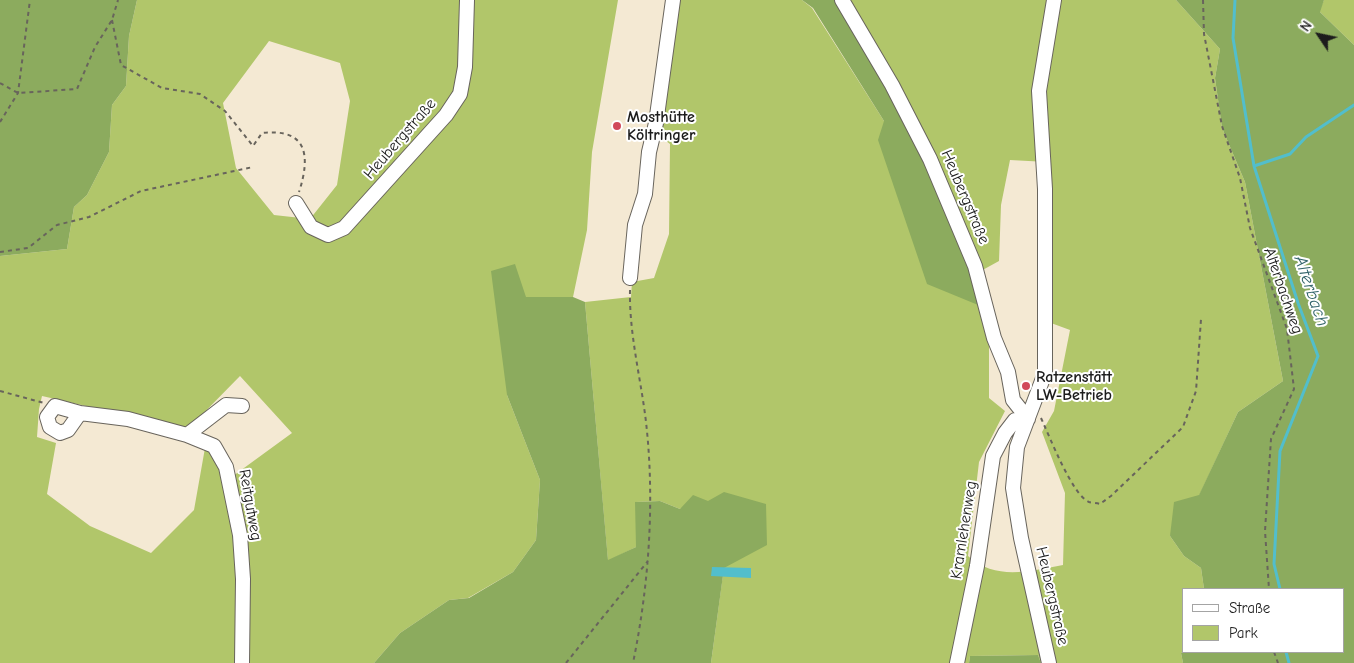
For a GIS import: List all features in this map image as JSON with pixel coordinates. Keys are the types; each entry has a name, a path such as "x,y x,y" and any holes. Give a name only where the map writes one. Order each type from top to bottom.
{"street":[{"name":"Heubergstraße","path":"296,203 311,227 328,235 344,228 446,115 460,94 465,67 467,0"},
{"path":"630,278 636,225 645,194 647,161 656,123 673,0"},
{"name":"Heubergstraße","path":"842,0 892,85 930,159 975,266 994,338 1008,372 1013,400 1028,419"},
{"name":"Heubergstraße","path":"1049,663 1023,547 1013,488 1017,447 1035,404 1045,373 1045,189 1039,92 1054,0"},
{"path":"188,435 226,405 242,406"},
{"path":"56,406 47,417 50,427 60,433 68,430 80,413"},
{"name":"Reitgutweg","path":"56,406 80,413 128,419 188,435 214,446 226,467 232,488 240,535 242,663"},
{"name":"Kramlehenweg","path":"957,663 977,566 993,456 1004,433 1015,420 1028,419"}],"path":[{"path":"0,122 18,93 30,0"},
{"path":"0,83 18,93 77,89 94,46 112,20 118,0"},
{"name":"Alterbachweg","path":"1203,0 1204,34 1222,126 1240,178 1250,228 1265,274 1287,329 1294,389 1271,439 1265,531 1269,588"},
{"path":"112,20 121,65 162,88 200,94 225,111 252,146 262,133 277,132 295,136 304,148 305,169 296,203"},
{"path":"0,252 28,248 57,225 89,217 141,191 252,167"},
{"path":"630,278 630,301 646,424 649,486 648,561 640,627 633,663"},
{"path":"1035,404 1060,462 1079,494 1088,502 1100,504 1111,496 1183,427 1196,390 1201,319"},
{"path":"0,391 56,406"},
{"path":"566,663 648,561"}],"green space":[{"path":"0,0 137,0 129,36 126,86 112,105 109,152 87,195 74,207 67,249 0,256"},
{"path":"137,0 618,0 592,152 587,230 573,297 526,297 507,395 540,480 536,540 513,572 468,598 449,600 400,633 374,663 0,663 0,256 67,249 74,207 87,195 109,152 112,105 126,86 129,36","holes":["269,41 340,63 350,101 337,185 310,219 274,215 236,168 223,103","240,376 292,433 233,476 215,444 205,448 194,510 151,553 90,526 47,494 56,443 37,437 42,396 188,429"]},
{"path":"676,0 802,0 812,8 884,121 983,307 989,346 989,398 1005,411 979,462 968,556 990,569 1001,571 1025,571 1063,565 1065,493 1042,432 1054,411 1070,330 1051,323 1047,162 1010,160 1001,205 999,261 979,272 841,0 1176,0 1220,49 1215,78 1222,128 1245,182 1283,381 1238,412 1199,496 1170,536 1184,556 1201,568 1204,588 1182,588 1181,653 1183,663 1041,663 1038,655 970,656 969,663 711,663 724,567 708,501 680,509 660,501 636,502 636,547 608,561 585,302 631,297 632,282 654,278 669,234 670,144 657,134"},
{"path":"802,0 841,0 945,194 983,307 927,284 878,140 884,121 813,8"},
{"path":"1176,0 1324,0 1320,12 1354,45 1354,663 1183,663 1182,653 1344,653 1344,588 1204,588 1201,568 1184,556 1170,536 1174,502 1199,495 1238,412 1283,381 1245,182 1222,128 1215,78 1220,49"},
{"path":"1324,0 1354,0 1354,45 1319,11"},
{"path":"515,264 526,297 573,297 585,302 608,560 636,547 635,502 660,501 680,509 693,495 708,501 724,492 766,504 767,545 724,568 711,663 374,663 400,633 449,600 469,598 513,572 536,540 540,480 507,395 491,271"},
{"path":"1038,655 1041,663 969,663 970,656"}],"water":[{"path":"712,567 751,568 751,578 711,576"}],"waterway":[{"name":"Alterbach","path":"1235,0 1233,38 1254,166 1298,303 1318,356 1280,451 1274,564 1280,588"},
{"path":"1254,166 1290,154 1306,137 1354,105"},
{"name":"Alterbach","path":"1286,653 1289,663"}],"place":[{"name":"Mosthütte Költringer","path":"617,126"},
{"name":"Ratzenstätt LW-Betrieb","path":"1026,386"}]}
